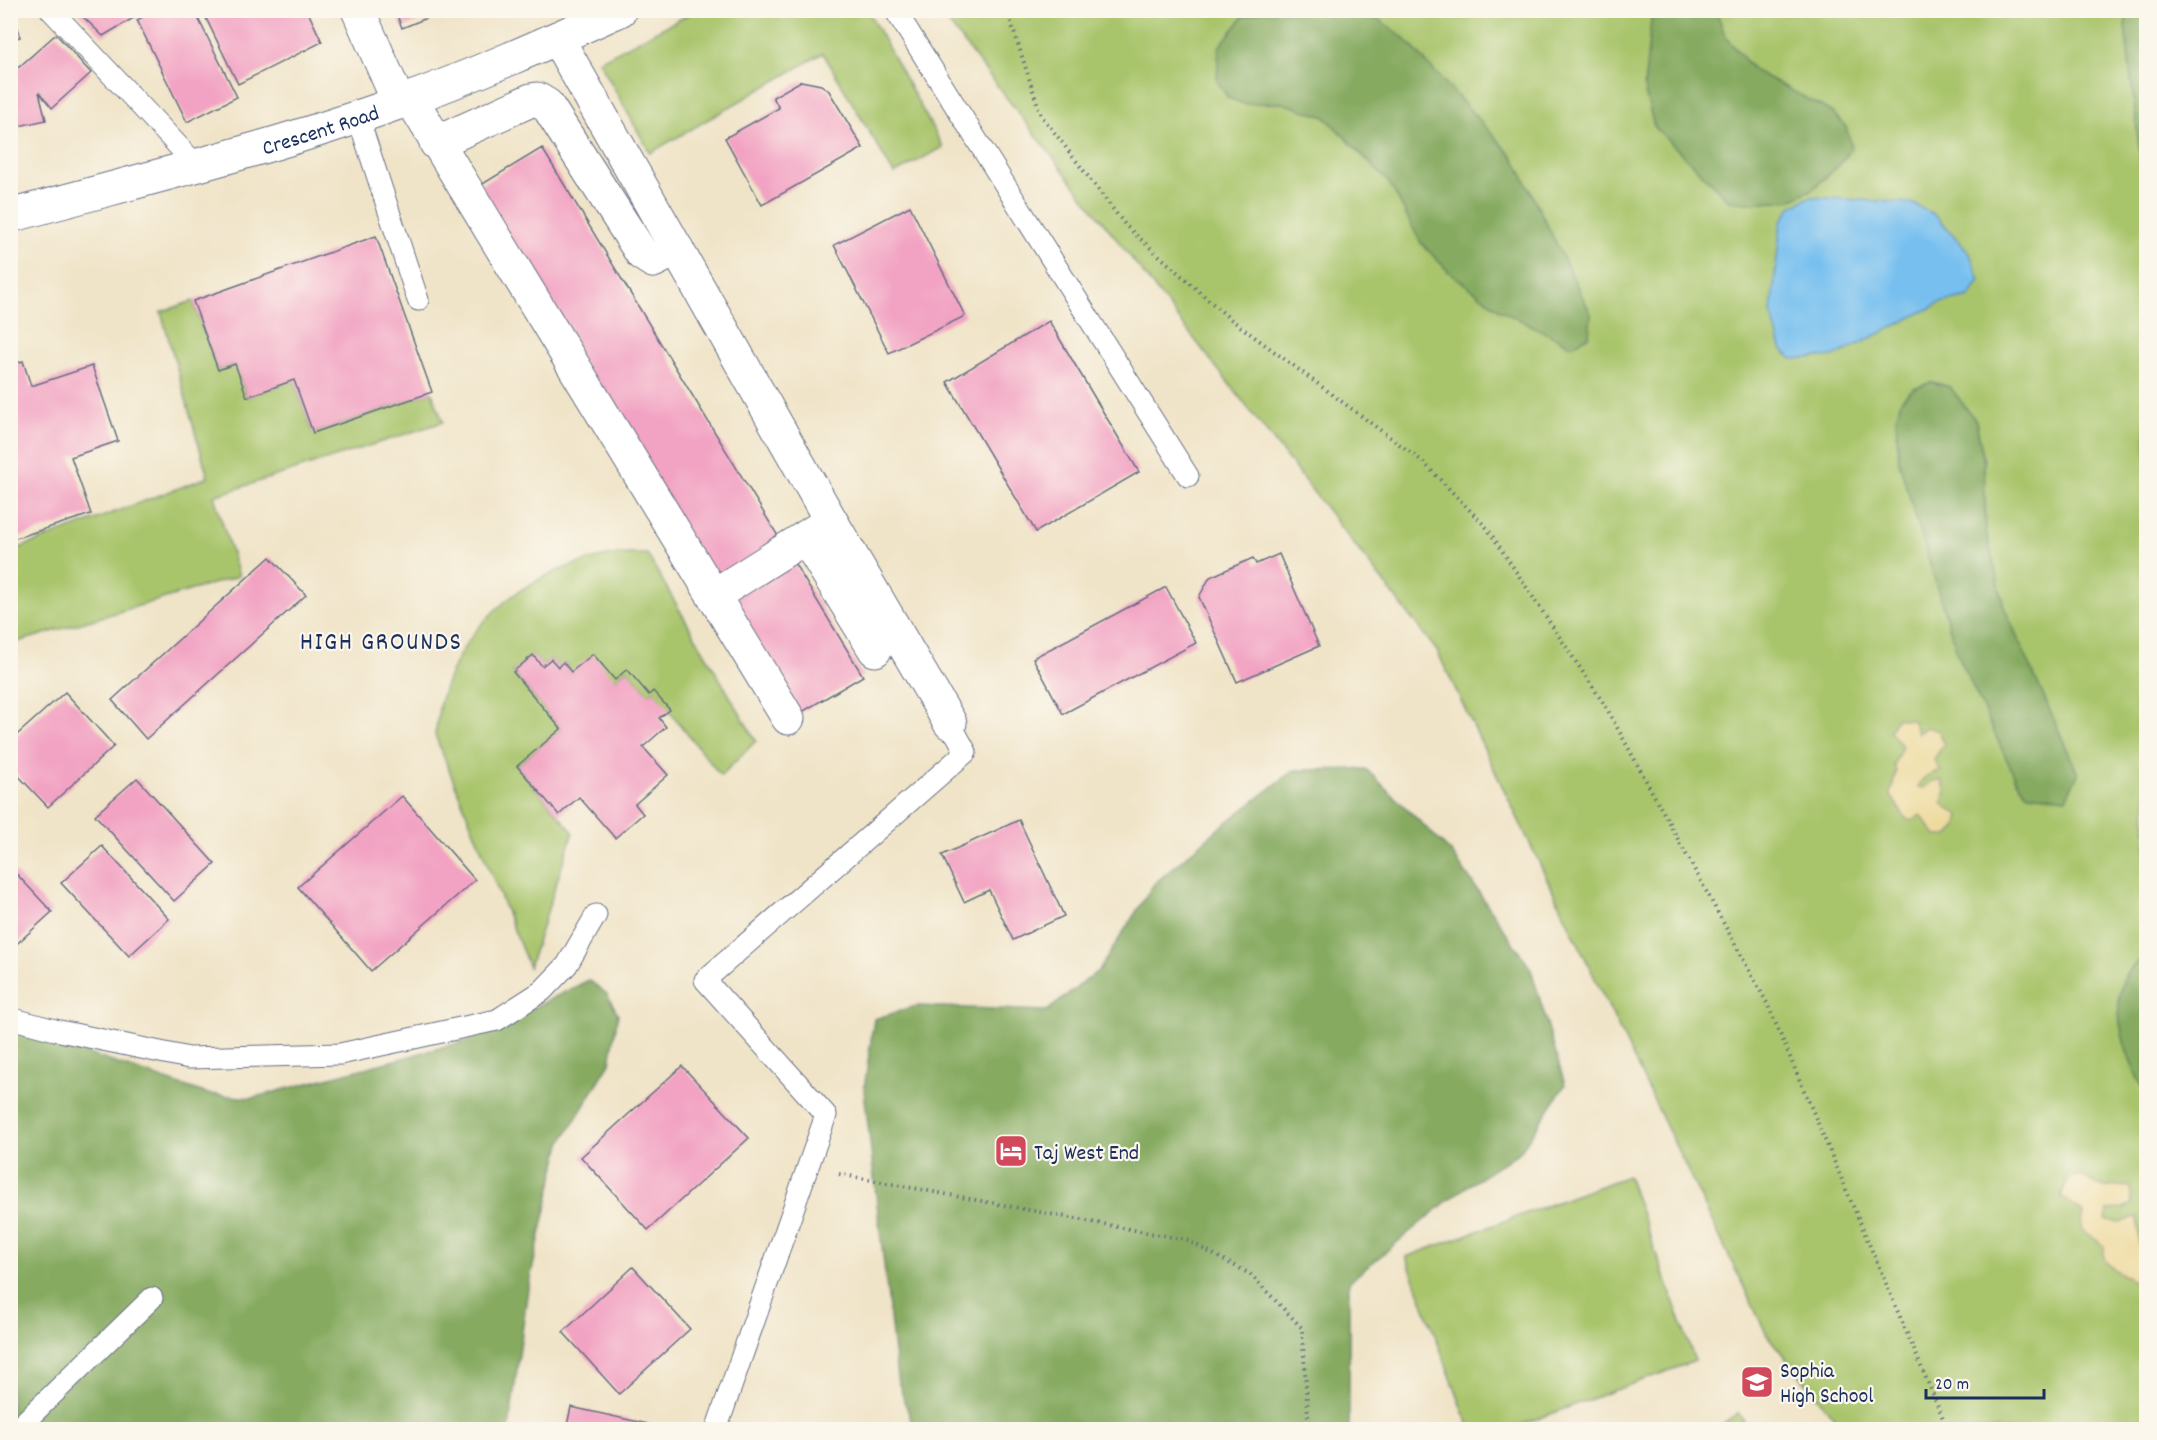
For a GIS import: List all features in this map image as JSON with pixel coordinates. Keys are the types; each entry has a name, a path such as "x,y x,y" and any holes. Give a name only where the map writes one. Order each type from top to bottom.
{"street":[{"path":"358,10 405,101 436,143 788,718"},
{"name":"Crescent Road","path":"10,216 197,166 358,117 405,101 620,10"},
{"path":"557,38 677,249 819,530 875,650"},
{"path":"436,143 531,100 543,101 642,254 653,261 677,249"},
{"path":"713,596 819,530"},
{"path":"819,530 950,723"}],"lane":[{"path":"51,10 197,166"},
{"path":"895,10 1188,476"},
{"path":"358,117 417,300"},
{"path":"716,1430 826,1115 705,980 966,752 950,723"},
{"path":"10,1018 55,1030 189,1058 340,1054 497,1020 542,991 567,965 596,915"},
{"path":"16,1430 152,1298"}],"path":[{"path":"1006,10 1041,115 1126,226 1229,318 1422,461 1494,538 1606,707 1767,1002 1948,1430"},
{"path":"807,1168 1187,1240 1250,1274 1302,1328 1309,1430"}],"green space":[{"path":"695,11 868,11 943,147 894,174 823,53 650,153 599,61"},
{"path":"939,11 2146,11 2146,1429 1843,1429 1767,1335 1437,651"},
{"path":"1263,11 1361,11 1370,13 1405,39 1514,158 1591,314 1589,336 1572,346 1500,310 1450,273 1421,243 1390,184 1325,117 1282,103 1244,104 1228,98 1217,81 1219,47 1243,17"},
{"path":"1652,11 1716,11 1726,38 1755,71 1832,112 1846,127 1852,148 1840,164 1813,189 1790,200 1748,203 1729,201 1654,126 1644,88"},
{"path":"2128,11 2146,11 2146,208 2125,26"},
{"path":"193,301 218,370 235,364 247,397 294,380 313,433 432,392 443,422 214,496 239,576 11,644 11,551 208,477 161,312"},
{"path":"1932,382 1950,387 1976,421 1984,462 1986,531 2004,607 2078,774 2066,798 2028,794 2016,779 1957,653 1899,462 1896,420 1901,400 1914,388"},
{"path":"618,554 647,554 756,741 721,776 653,691 649,695 627,669 615,680 571,672 564,663 558,667 551,659 542,666 533,655 513,672 561,729 517,766 573,832 529,967 435,735 440,703 451,672 466,645 484,621 506,601 531,584 558,571"},
{"path":"1366,769 1452,853 1531,969 1565,1085 1520,1152 1457,1193 1349,1282 1349,1429 914,1429 897,1378 864,1090 874,1019 916,1006 1047,1011 1099,970 1154,884 1218,829 1294,770"},
{"path":"2146,957 2146,1093 2130,1061 2124,1041 2119,1001 2122,983 2131,968"},
{"path":"589,980 607,994 618,1014 610,1063 561,1143 528,1288 509,1429 11,1430 11,1028 208,1094 252,1098 466,1041"},
{"path":"1628,1176 1695,1361 1509,1429 1470,1429 1406,1257"},
{"path":"1738,1413 1750,1429 1715,1429"}],"sand":[{"path":"1896,718 1912,720 1918,733 1927,727 1939,731 1944,744 1934,759 1940,771 1926,776 1918,788 1924,788 1932,781 1941,780 1946,791 1941,803 1959,815 1956,828 1948,836 1936,836 1921,815 1911,821 1905,818 1890,794 1896,772 1894,765 1902,746 1890,731"},
{"path":"2081,1176 2105,1188 2130,1187 2132,1204 2124,1209 2108,1210 2106,1220 2119,1222 2138,1218 2139,1245 2146,1245 2146,1275 2133,1281 2115,1270 2104,1260 2104,1246 2082,1230 2084,1214 2061,1196 2070,1177"}],"water":[{"path":"1810,197 1912,203 1936,216 1969,252 1980,280 1970,297 1940,303 1835,356 1792,359 1781,348 1771,312 1781,222 1791,207"}],"building":[{"path":"10,10 13,10 20,37 10,40"},
{"path":"76,10 147,10 103,36"},
{"path":"156,10 194,10 237,97 187,122 137,20"},
{"path":"202,10 307,10 322,42 238,84"},
{"path":"395,10 444,10 444,11 402,28"},
{"path":"56,34 91,73 52,108 39,92 46,120 10,128 10,69 19,67"},
{"path":"801,81 821,85 829,91 863,148 762,205 725,138 779,108 773,97"},
{"path":"542,148 863,676 797,715 476,188"},
{"path":"910,206 965,316 889,353 834,245"},
{"path":"376,236 432,392 313,433 294,380 247,397 235,364 218,370 193,301"},
{"path":"1049,321 1139,472 1036,532 947,382"},
{"path":"23,361 31,386 92,366 118,441 71,457 91,514 10,540 10,365"},
{"path":"1279,554 1319,646 1237,682 1199,597 1210,577 1253,558 1256,564"},
{"path":"270,557 306,595 146,739 112,700"},
{"path":"1166,587 1196,643 1063,714 1033,658"},
{"path":"593,654 615,680 627,669 649,695 653,691 670,710 659,718 666,727 643,747 668,775 635,804 643,814 615,838 579,797 559,815 517,766 561,729 513,672 533,655 542,666 551,659 558,667 563,662 571,672"},
{"path":"65,692 114,746 48,807 10,767 10,741"},
{"path":"137,778 215,864 174,901 95,815"},
{"path":"402,796 475,880 371,971 298,887"},
{"path":"1019,820 1064,916 1013,940 989,890 964,902 942,855"},
{"path":"102,846 169,919 129,956 61,883"},
{"path":"10,867 52,912 10,950"},
{"path":"682,1066 749,1138 648,1230 581,1157"},
{"path":"633,1267 690,1329 619,1394 563,1332"},
{"path":"571,1407 648,1424 647,1430 566,1430"}],"place":[{"name":"Taj West End","path":"1011,1151"},
{"name":"Sophia High School","path":"1757,1382"}],"district":[{"name":"HIGH GROUNDS","path":"381,640"}]}
